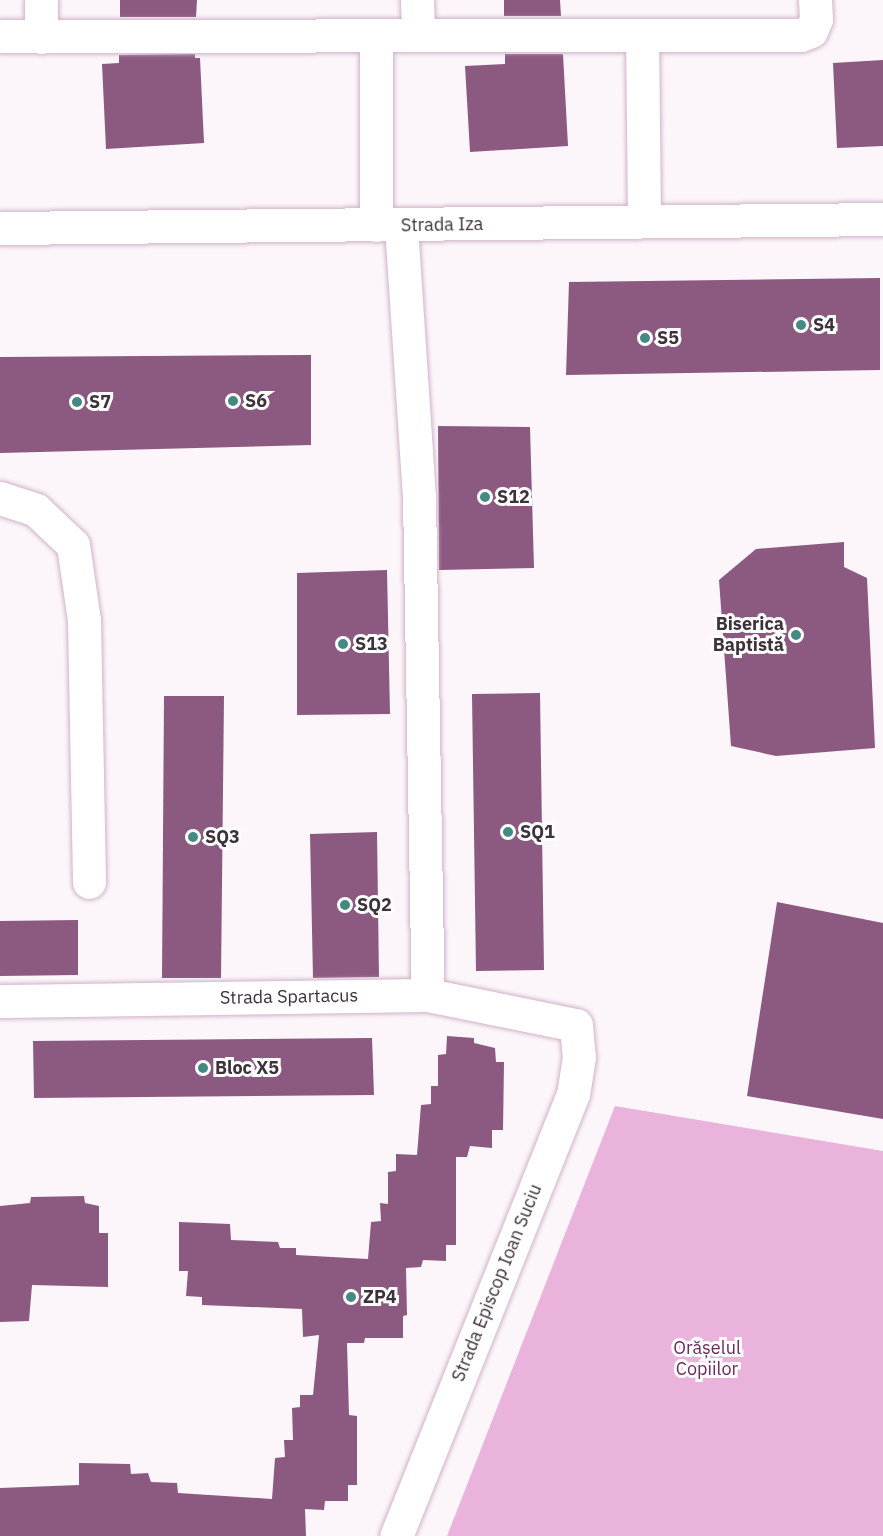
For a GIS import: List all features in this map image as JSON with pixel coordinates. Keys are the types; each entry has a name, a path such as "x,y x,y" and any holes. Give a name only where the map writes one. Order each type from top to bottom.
{"street":[{"path":"41,0 41,37"},
{"path":"417,0 418,35"},
{"path":"0,36 801,35 811,31 816,20 815,0"},
{"path":"376,35 388,226 419,497 428,995"},
{"path":"642,35 644,220"},
{"name":"Strada Iza","path":"0,228 388,226 644,220 883,219"},
{"path":"0,498 36,510 73,545 84,620 90,882"},
{"name":"Strada Spartacus","path":"0,1001 428,995 576,1025"},
{"name":"Strada Episcop Ioan Suciu","path":"396,1536 573,1094 579,1057 576,1025"}],"green space":[{"name":"Orășelul Copiilor","path":"615,1106 883,1151 883,1536 447,1536"}],"building":[{"path":"120,0 197,0 196,17 120,17"},
{"path":"504,0 560,0 561,16 504,16"},
{"path":"195,54 195,58 200,58 204,143 106,149 102,64 119,63 119,55"},
{"path":"505,54 563,54 568,146 470,152 465,66 505,64"},
{"path":"883,60 883,146 837,148 833,63"},
{"path":"880,278 880,370 566,375 569,282"},
{"path":"311,355 311,445 0,453 0,357"},
{"name":"S12","path":"438,426 530,427 534,568 439,570"},
{"name":"Biserica Baptistă","path":"844,542 844,567 867,578 875,748 776,756 731,746 719,580 756,549"},
{"name":"S13","path":"387,570 390,714 297,715 297,573"},
{"name":"SQ1","path":"540,693 544,970 476,971 472,694"},
{"name":"SQ3","path":"164,696 224,696 221,978 162,978"},
{"name":"SQ2","path":"377,832 379,977 313,978 310,834"},
{"path":"777,902 883,923 883,1119 747,1096"},
{"path":"78,920 78,975 0,976 0,921"},
{"path":"447,1036 474,1038 474,1043 495,1048 496,1062 504,1062 503,1130 492,1130 492,1148 470,1146 467,1157 456,1157 456,1245 446,1245 446,1261 423,1260 421,1267 406,1268 407,1315 403,1316 403,1338 365,1338 364,1343 347,1343 349,1415 357,1416 357,1485 348,1485 348,1501 325,1501 324,1510 305,1509 306,1536 0,1536 0,1488 79,1485 79,1463 130,1464 131,1474 148,1473 151,1482 177,1483 178,1493 272,1499 275,1458 285,1457 284,1440 293,1440 292,1408 300,1407 300,1395 313,1395 319,1335 303,1337 302,1309 202,1305 202,1297 186,1296 188,1271 179,1271 179,1222 230,1224 231,1240 278,1242 280,1248 296,1248 296,1255 368,1259 371,1222 381,1221 380,1203 388,1204 388,1172 396,1171 396,1154 417,1155 421,1105 431,1104 431,1086 438,1086 438,1055 446,1054"},
{"name":"Bloc X5","path":"372,1038 374,1095 34,1098 33,1041"},
{"path":"84,1196 85,1203 99,1206 99,1233 108,1233 108,1287 32,1285 29,1321 0,1322 0,1206 30,1203 31,1197"}],"place":[{"name":"S4","path":"801,325"},
{"name":"S5","path":"645,338"},
{"name":"S6","path":"233,401"},
{"name":"S7","path":"77,402"},
{"name":"S12","path":"485,497"},
{"name":"Biserica Baptistă","path":"796,635"},
{"name":"S13","path":"343,644"},
{"name":"SQ1","path":"508,832"},
{"name":"SQ3","path":"193,837"},
{"name":"SQ2","path":"345,905"},
{"name":"Bloc X5","path":"203,1068"},
{"name":"ZP4","path":"351,1297"}]}
